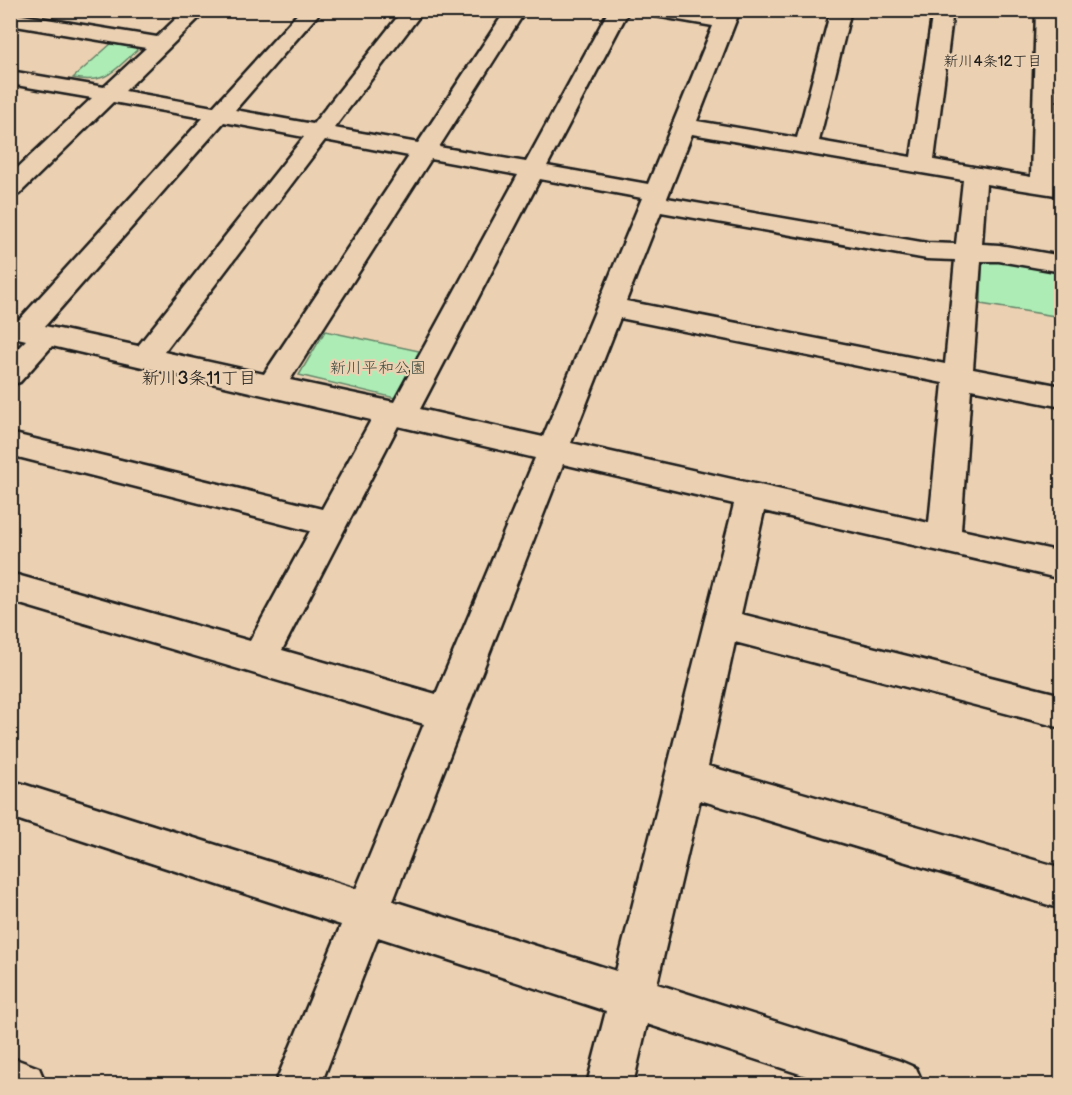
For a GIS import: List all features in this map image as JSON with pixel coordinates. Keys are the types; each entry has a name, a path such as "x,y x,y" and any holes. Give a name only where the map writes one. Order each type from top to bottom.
{"street":[{"path":"10,189 197,10"},
{"path":"10,375 27,330 312,10"},
{"path":"145,357 414,10"},
{"path":"272,386 516,10"},
{"path":"260,658 331,524 533,171 620,10"},
{"path":"298,1084 727,16 654,10"},
{"path":"806,147 841,10"},
{"path":"921,166 943,10"},
{"path":"684,126 1052,188 1046,10"},
{"path":"10,19 162,44"},
{"path":"10,78 533,171 655,198 927,252 999,253 1062,264"},
{"path":"10,155 40,161"},
{"path":"944,539 975,175"},
{"path":"611,307 1062,397"},
{"path":"27,330 1062,566"},
{"path":"10,444 331,524"},
{"path":"610,1084 686,778 752,495"},
{"path":"10,587 447,714"},
{"path":"721,624 1062,712"},
{"path":"686,778 1062,889"},
{"path":"10,798 900,1084"},
{"path":"10,1080 23,1084"}],"green space":[{"path":"113,42 135,46 137,50 109,74 94,79 73,78"},
{"path":"1003,259 1061,271 1061,317 981,304 982,263"},
{"name":"新川平和公園","path":"325,331 419,351 395,398 299,375"}],"district":[{"name":"新川4条12丁目","path":"993,61"},
{"name":"新川3条11丁目","path":"199,378"}]}
